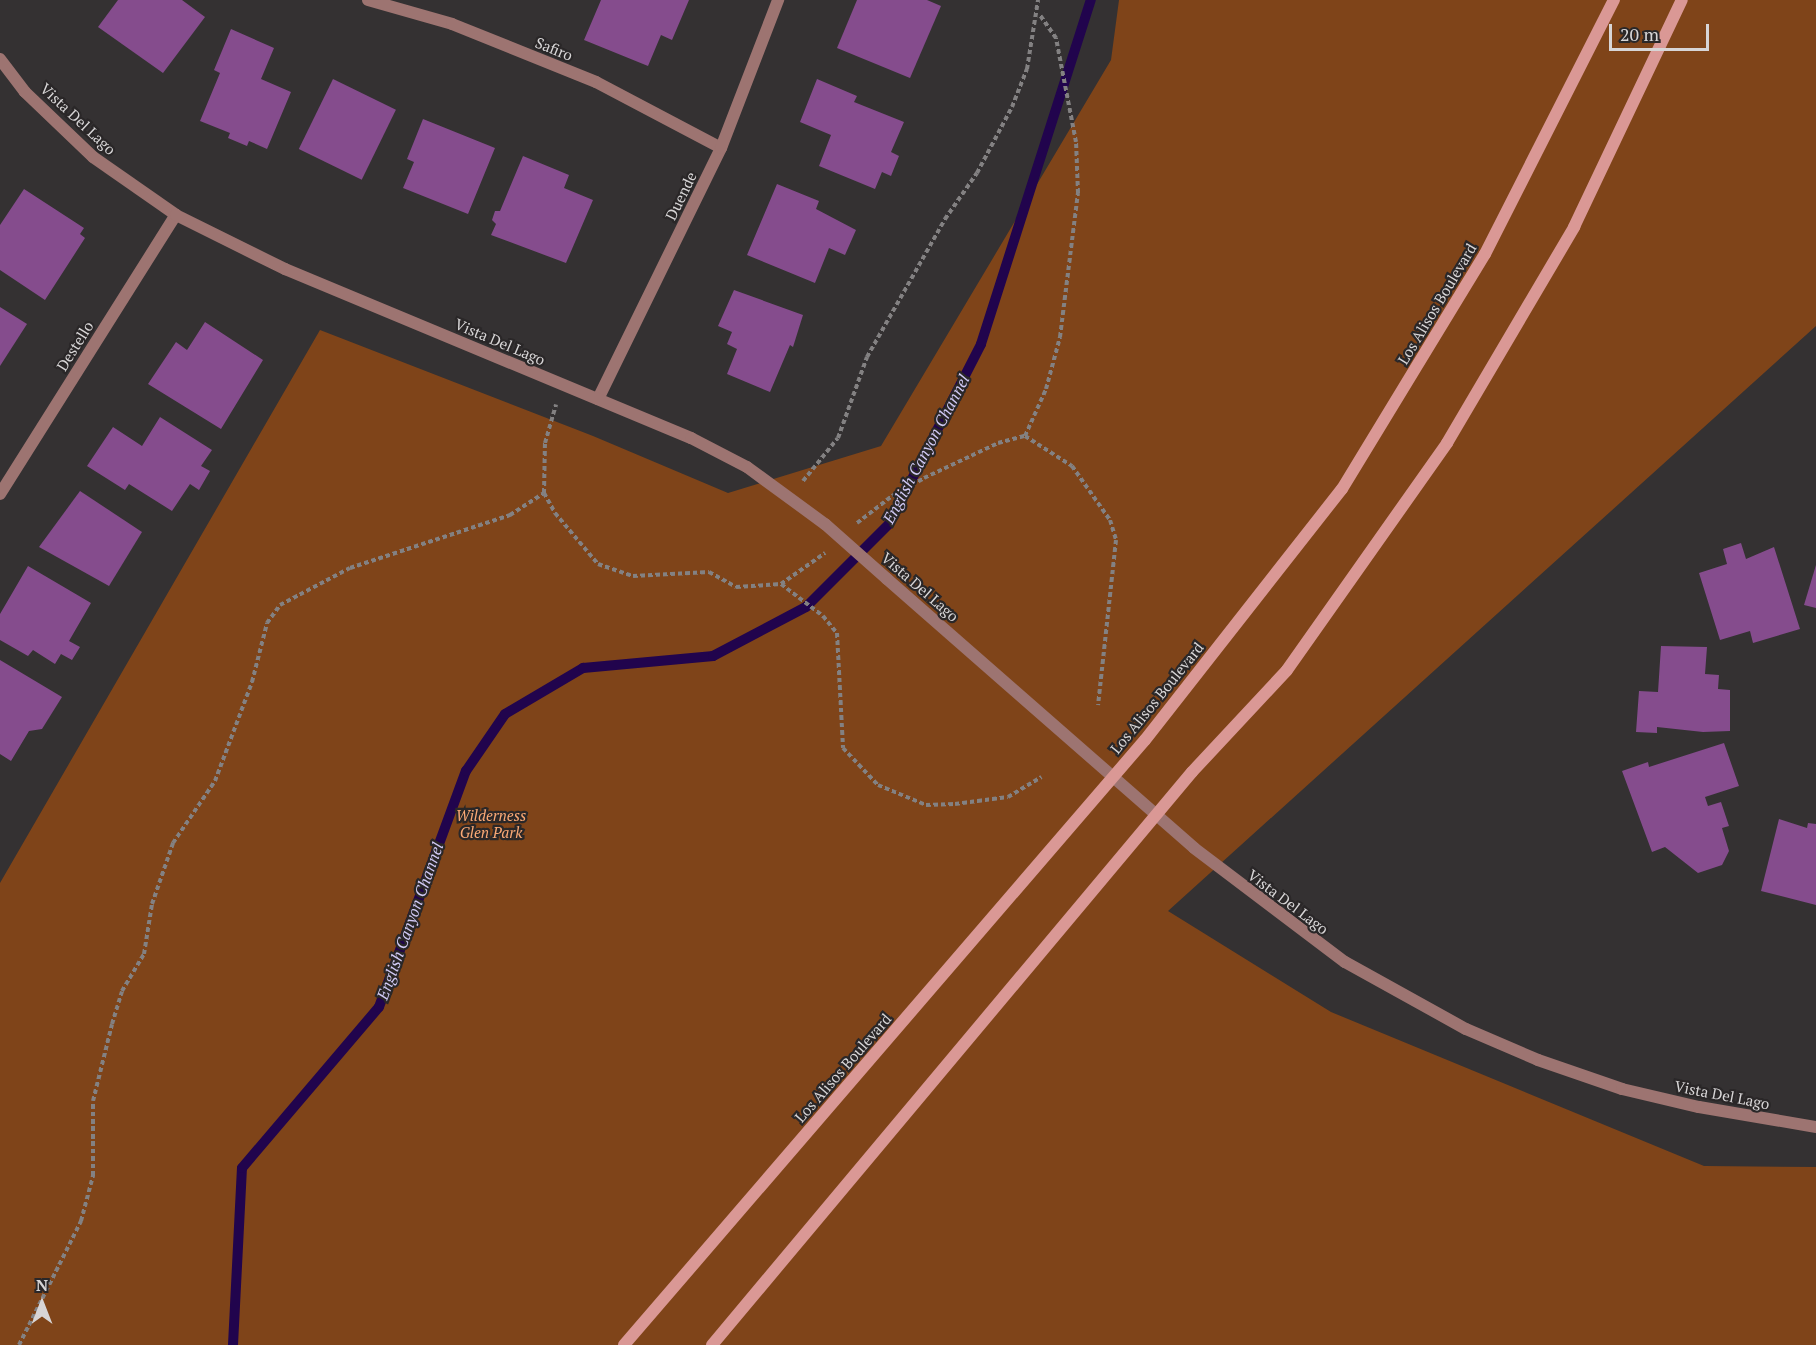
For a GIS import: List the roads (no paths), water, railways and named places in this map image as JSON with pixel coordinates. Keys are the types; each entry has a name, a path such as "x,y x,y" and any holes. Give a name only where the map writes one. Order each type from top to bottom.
{"main road":[{"name":"Los Alisos Boulevard","path":"624,1345 1145,740 1342,489 1485,254 1614,0"},
{"path":"712,1345 1192,772 1287,670 1447,443 1574,227 1682,0"}],"street":[{"name":"Safiro","path":"368,0 452,24 596,82 721,148"},
{"name":"Duende","path":"598,399 721,148 777,0"},
{"name":"Vista Del Lago","path":"0,59 25,92 93,157 176,215 285,269 691,438 747,467 825,524 1159,814 1194,848 1345,962 1466,1029 1538,1060 1622,1089 1699,1107 1816,1126"},
{"name":"Destello","path":"0,494 176,215"}],"waterway":[{"name":"English Canyon Channel","path":"233,1345 242,1168 379,1007 466,771 505,714 583,668 713,656 806,607 889,524 981,344 1091,0"}],"park label":[{"name":"Wilderness Glen Park","path":"491,824"}]}
